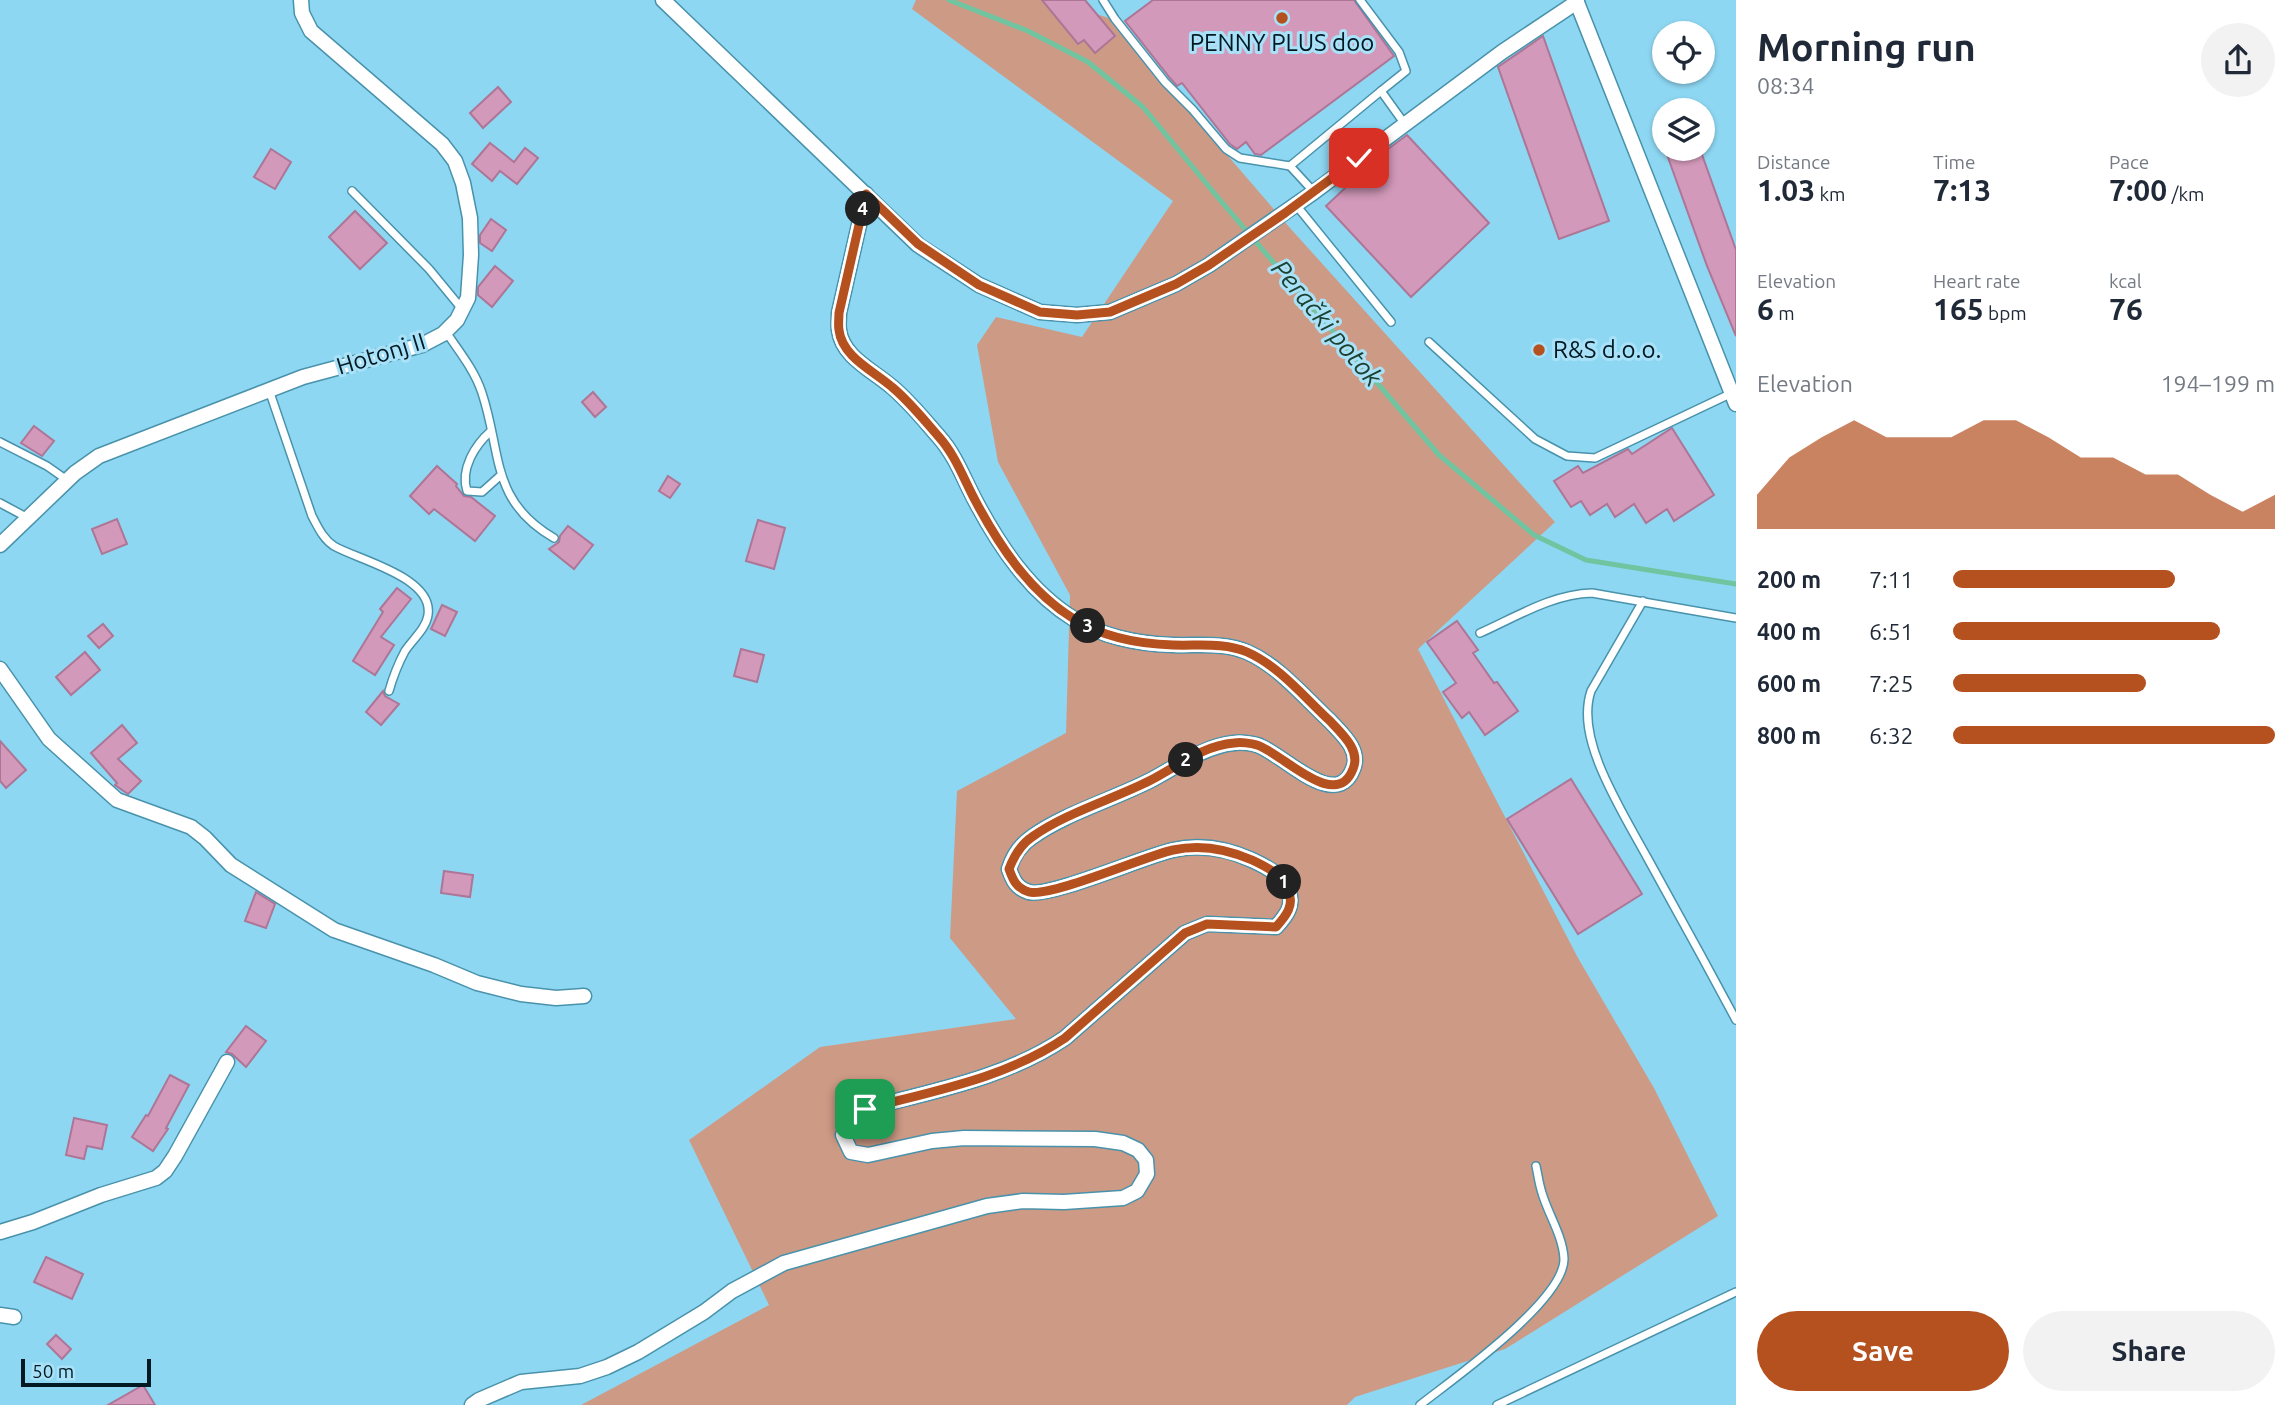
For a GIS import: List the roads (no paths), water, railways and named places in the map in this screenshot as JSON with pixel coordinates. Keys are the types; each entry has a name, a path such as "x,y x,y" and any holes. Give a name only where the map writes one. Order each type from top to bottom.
{"street":[{"name":"Hotonj II","path":"0,545 68,480 99,456 303,377 422,345 446,331 457,320 468,299 471,283 470,218 464,183 455,161 442,144 311,31 302,13 301,0"},
{"path":"663,0 918,244 979,285 1040,312 1077,315 1110,312 1176,284 1209,265 1291,209 1404,123 1577,1 1734,399"},
{"path":"472,1405 521,1382 580,1376 607,1367 670,1333 732,1291 784,1263 987,1206 1023,1201 1064,1202 1123,1198 1137,1191 1147,1174 1146,1160 1138,1150 1124,1143 1095,1139 964,1138 869,1156 851,1152 844,1135 848,1121 865,1109 995,1074 1044,1052 1065,1038 1185,933 1207,924 1276,927 1288,915 1292,897 1278,874 1242,855 1197,847 1175,849 1059,888 1031,893 1015,885 1009,869 1014,854 1031,837 1151,780 1183,761 1233,743 1256,744 1320,784 1336,785 1347,779 1354,767 1354,752 1345,737 1262,659 1244,650 1226,646 1153,644 1112,635 1077,621 1032,586 991,528 945,443 906,400 863,366 846,348 839,331 839,313 866,194"},
{"path":"0,669 49,738 117,800 191,827 231,865 334,930 477,983 521,994 556,998 584,996"},
{"path":"0,1232 156,1178 165,1171 227,1062"}],"lane":[{"path":"1103,0 1165,82 1194,110 1226,149 1240,158 1290,166 1314,192"},
{"path":"1290,166 1406,71 1399,52 1360,0"},
{"path":"1381,91 1404,123"},
{"path":"352,191 429,269 462,310"},
{"path":"1291,209 1391,322"},
{"path":"446,331 481,390 501,475 509,497 522,514 554,538"},
{"path":"1429,342 1535,439 1567,456 1595,458 1734,399"},
{"path":"269,390 312,516 322,535 333,545 405,579 420,590 428,602 428,615 423,628 396,667 389,691"},
{"path":"491,431 472,456 464,481 467,491 482,492 501,475"},
{"path":"0,442 68,480"},
{"path":"0,503 29,518"},
{"path":"1480,633 1575,593 1592,593 1736,618"},
{"path":"1643,601 1591,691 1587,702 1587,716 1592,741 1599,764 1618,805 1736,1020"},
{"path":"1419,1405 1516,1327 1547,1297 1560,1275 1564,1262 1563,1248 1541,1192 1536,1166"},
{"path":"1497,1405 1736,1292"}],"waterway":[{"name":"Perački potok","path":"949,0 1028,31 1088,62 1143,107 1439,455 1534,535 1586,560 1736,584"}],"place":[{"name":"PENNY PLUS doo","path":"1282,18"},
{"name":"R&S d.o.o.","path":"1539,350"}]}
